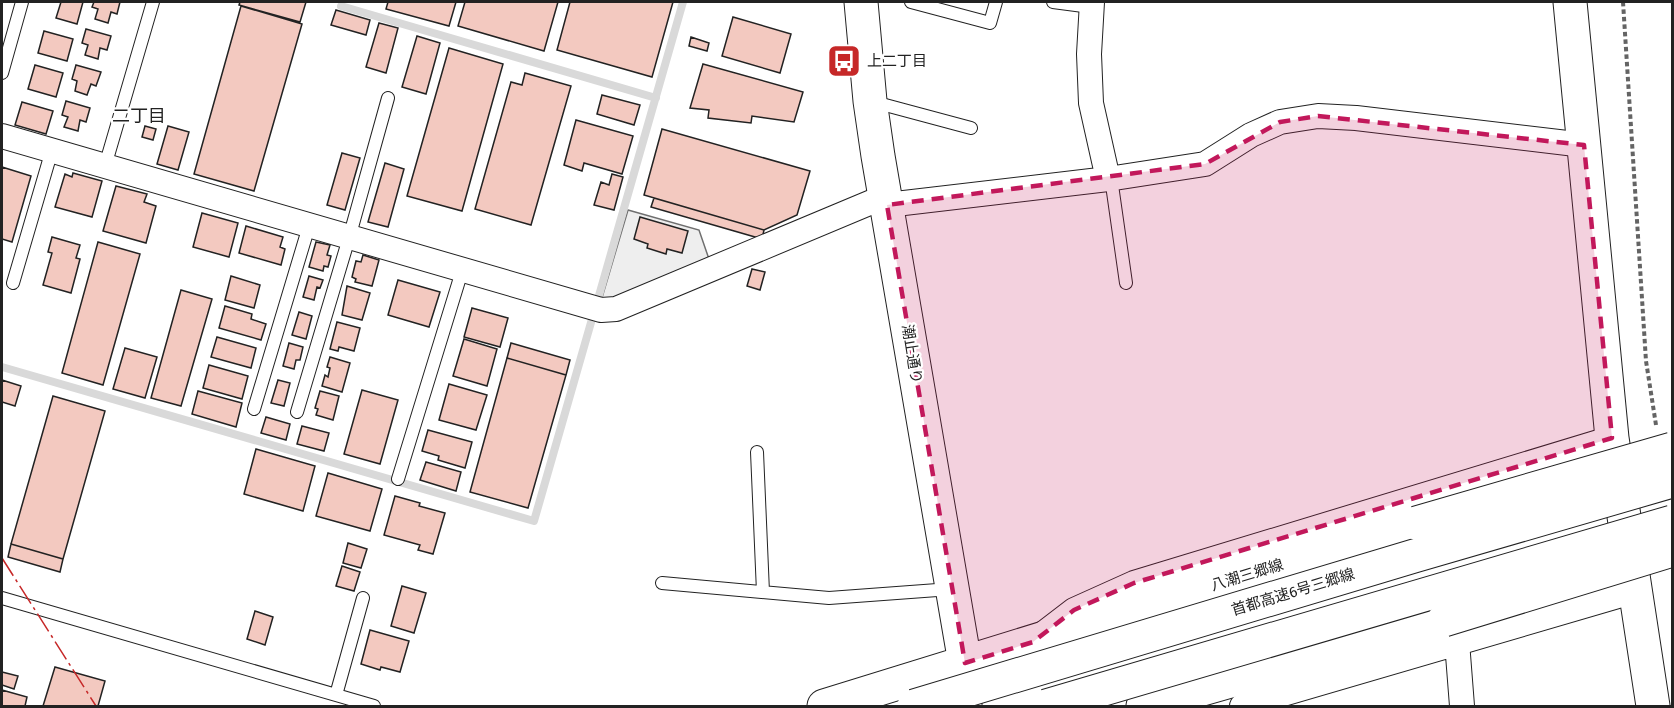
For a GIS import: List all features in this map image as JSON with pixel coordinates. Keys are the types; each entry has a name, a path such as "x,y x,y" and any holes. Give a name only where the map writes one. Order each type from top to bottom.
{"main road":[{"name":"潮止通り","path":"861,2 870,101 965,663 965,706"},
{"path":"1570,2 1612,438 1635,591 1656,698"},
{"name":"八潮三郷線","path":"824,706 1416,523 1665,440"},
{"name":"首都高速6号三郷線","path":"914,706 1672,481"},
{"path":"1046,706 1672,522"},
{"path":"1143,706 1450,631 1672,550"}],"street":[{"path":"1091,4 1089,54 1091,103 1110,178"},
{"path":"2,136 601,310 616,309 886,200 1110,178 1205,165 1251,135 1280,122 1318,116 1356,118 1584,145"},
{"path":"1033,642 1074,610 1134,583 1612,438"},
{"path":"1242,706 1450,631 1635,591"},
{"path":"1450,631 1462,706"}],"lane":[{"path":"2,73 22,2"},
{"path":"105,166 153,2"},
{"path":"911,2 990,23 996,2"},
{"path":"1053,2 1091,4"},
{"path":"297,412 388,99"},
{"path":"870,101 971,128"},
{"path":"13,283 52,150"},
{"path":"1110,178 1126,283"},
{"path":"254,409 309,226"},
{"path":"398,479 462,271"},
{"path":"757,452 763,592"},
{"path":"662,583 829,598 952,589"},
{"path":"2,598 374,706"},
{"path":"336,695 363,598"}],"path":[{"path":"1623,2 1646,362 1665,440"}],"highlighted area":[{"path":"1318,116 1584,145 1612,438 1134,583 1074,610 1033,642 965,663 887,205 1205,164 1280,122"}],"shaded area":[{"path":"628,210 699,230 710,262 611,303 601,301"}],"building":[{"path":"61,2 83,2 77,24 56,18"},
{"path":"94,2 120,2 117,14 111,12 108,23 95,19 98,9 92,7"},
{"path":"240,2 306,2 300,22 239,5"},
{"path":"388,2 456,2 449,26 386,9"},
{"path":"465,2 558,2 544,51 458,26"},
{"path":"570,2 673,2 652,77 557,50"},
{"path":"241,6 302,24 254,191 194,174"},
{"path":"336,10 370,20 366,35 331,25"},
{"path":"733,17 791,34 780,73 722,56"},
{"path":"379,23 398,28 386,73 366,67"},
{"path":"86,29 111,36 107,50 100,48 98,59 85,55 88,45 82,43"},
{"path":"44,31 73,39 67,61 38,53"},
{"path":"417,36 440,43 426,94 402,87"},
{"path":"691,37 709,43 707,51 689,46"},
{"path":"449,48 503,64 462,211 407,196"},
{"path":"703,64 803,92 794,122 752,116 751,123 708,118 709,110 690,108"},
{"path":"35,65 63,73 56,97 28,89"},
{"path":"76,65 101,72 96,86 91,84 87,95 75,91 77,81 72,79"},
{"path":"525,73 571,86 531,225 475,209 511,82 522,85"},
{"path":"602,95 640,105 634,125 597,114"},
{"path":"66,101 90,108 86,122 80,120 78,131 64,127 68,117 62,115"},
{"path":"22,102 53,111 46,134 15,125"},
{"path":"576,120 633,136 622,174 584,163 582,171 564,165"},
{"path":"145,126 156,129 153,140 142,137"},
{"path":"168,126 189,132 178,170 157,164"},
{"path":"662,129 810,171 797,215 764,230 644,195"},
{"path":"342,153 360,158 345,210 327,205"},
{"path":"385,163 404,169 388,227 368,222"},
{"path":"2,167 31,176 12,242 2,239"},
{"path":"73,173 102,181 92,217 55,207 65,174 72,177"},
{"path":"612,174 623,177 614,210 594,205 601,182 609,185"},
{"path":"116,186 147,194 144,202 156,206 146,243 103,231"},
{"path":"654,198 764,230 762,239 651,207"},
{"path":"202,213 238,223 229,257 193,247"},
{"path":"640,217 688,231 682,253 667,249 666,254 647,248 648,244 634,239"},
{"path":"246,226 283,237 280,247 285,249 281,265 239,253"},
{"path":"52,237 80,245 76,258 80,259 71,293 43,285 52,253 48,252"},
{"path":"98,242 140,254 103,385 62,373"},
{"path":"316,242 330,245 327,255 331,256 328,267 324,266 323,271 309,267"},
{"path":"363,255 379,260 372,286 355,282 356,279 352,277 356,261 361,262"},
{"path":"752,269 765,272 760,290 747,286"},
{"path":"231,276 260,285 254,308 225,300"},
{"path":"309,276 323,280 320,288 317,287 314,300 303,297"},
{"path":"398,280 440,292 429,327 388,315"},
{"path":"347,286 370,293 362,320 342,315"},
{"path":"181,290 212,299 181,406 151,398"},
{"path":"225,306 252,314 251,319 266,324 261,340 219,328"},
{"path":"472,308 508,318 500,347 464,337"},
{"path":"299,312 312,316 306,339 292,335"},
{"path":"337,322 360,328 354,351 339,347 338,351 330,349"},
{"path":"217,337 256,348 251,368 211,357"},
{"path":"464,339 497,349 487,386 453,376"},
{"path":"289,343 303,347 300,360 296,360 294,369 283,366"},
{"path":"511,343 570,360 566,375 507,358"},
{"path":"125,348 157,357 145,398 113,389"},
{"path":"330,357 350,363 342,392 322,386 325,375 328,377 330,368 327,367"},
{"path":"507,358 566,375 528,508 470,492"},
{"path":"209,365 248,376 242,399 203,388"},
{"path":"2,380 21,386 15,406 2,402"},
{"path":"278,380 290,383 284,406 271,403"},
{"path":"449,384 487,395 476,430 439,420"},
{"path":"362,390 398,400 380,464 344,454"},
{"path":"198,391 242,403 236,427 192,414"},
{"path":"320,391 339,396 333,420 316,415 318,409 315,408"},
{"path":"53,396 105,411 63,559 11,544"},
{"path":"266,417 290,424 286,440 261,433"},
{"path":"302,426 329,433 324,451 297,444"},
{"path":"428,430 472,442 465,468 438,460 439,456 422,451"},
{"path":"256,449 315,466 303,511 244,494"},
{"path":"426,462 461,472 456,491 420,480"},
{"path":"328,473 382,489 370,531 316,516"},
{"path":"395,496 445,513 433,554 418,550 420,545 384,535"},
{"path":"348,543 367,549 361,568 343,563"},
{"path":"11,544 63,559 60,572 8,557"},
{"path":"342,566 360,572 354,591 336,586"},
{"path":"402,586 426,593 414,633 391,626"},
{"path":"255,611 273,617 265,645 247,639"},
{"path":"370,630 409,641 400,672 381,667 380,670 361,664"},
{"path":"55,667 105,681 98,706 43,706"},
{"path":"2,672 18,676 14,689 2,685"},
{"path":"2,690 27,697 25,706 2,706"}],"waterway":[{"path":"598,299 683,2"},
{"path":"341,6 656,98"},
{"path":"2,367 534,521 592,319"}],"power":[{"path":"2,558 96,706"}],"place":[{"name":"上二丁目","path":"844,61"}],"district":[{"name":"二丁目","path":"139,116"}]}
